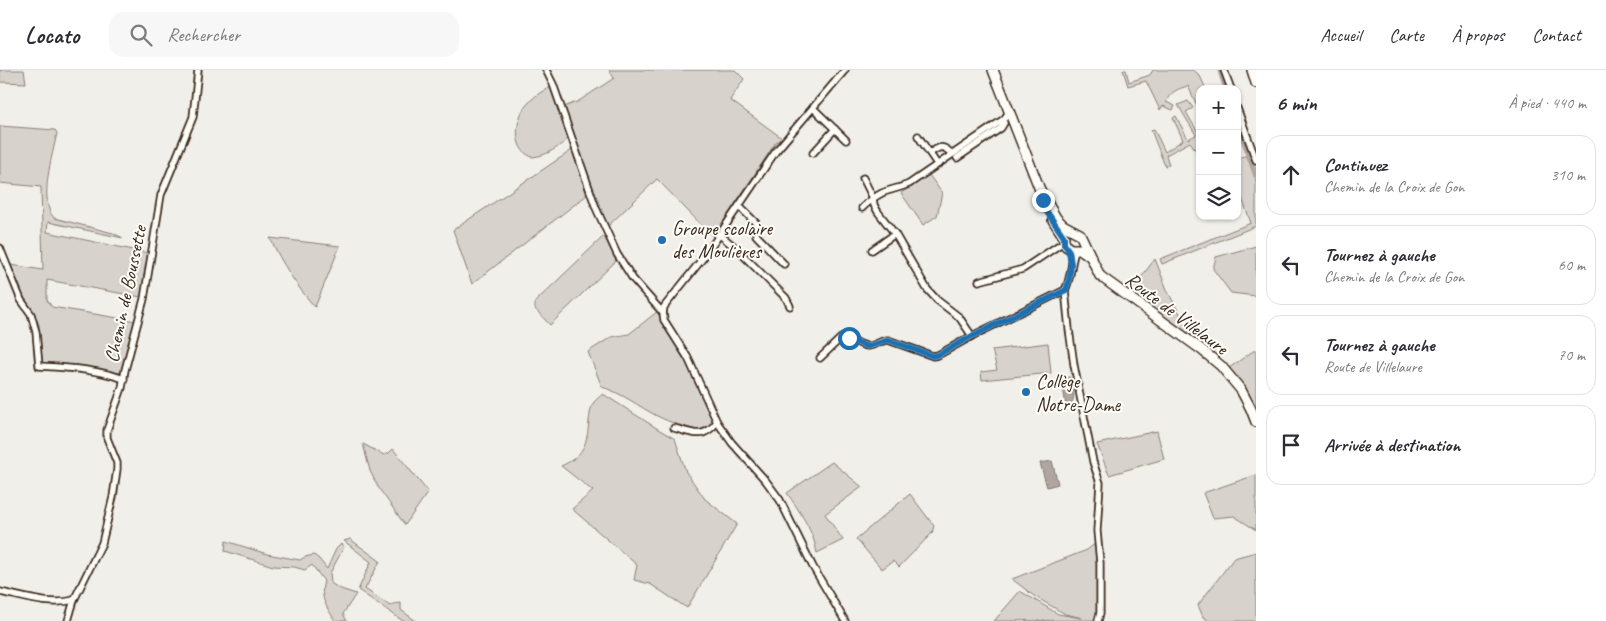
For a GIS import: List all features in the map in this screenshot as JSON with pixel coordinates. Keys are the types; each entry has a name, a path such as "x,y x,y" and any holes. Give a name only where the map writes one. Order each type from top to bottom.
{"main road":[{"name":"Route de Villelaure","path":"993,70 1009,112 1005,122 1056,218 1072,230"},
{"path":"1252,70 1256,83"},
{"name":"Route de Villelaure","path":"1040,190 1047,212 1067,244 1080,249 1092,258"},
{"path":"1075,231 1080,234 1082,240 1080,245 1067,244 1067,232 1075,231"},
{"name":"Route de Villelaure","path":"1082,240 1098,273 1104,280 1221,366 1240,390 1256,422"}],"street":[{"name":"Chemin de Boussette","path":"0,248 21,300 31,314 36,332 39,366 80,369 110,374 124,379 144,300 161,194 193,117 198,70"},
{"path":"546,70 553,84 596,208 617,254 633,279 663,313"},
{"path":"1224,70 1229,85"},
{"path":"841,72 776,151 720,235 664,307 663,313 664,320 688,358 717,422 732,443 766,481 780,500 812,567 845,621"},
{"path":"813,108 846,140"},
{"path":"862,208 874,198 883,193 902,188 938,164 955,156 1005,122 1004,119 1009,112"},
{"path":"1241,119 1256,160"},
{"path":"813,152 835,129"},
{"path":"918,136 938,164"},
{"path":"930,153 942,147 955,156"},
{"path":"863,178 874,198 874,205 878,212 895,234 927,289 937,300 959,317 972,336"},
{"path":"739,206 756,223 756,235 784,264"},
{"path":"872,250 895,234"},
{"path":"720,235 736,248 786,298 790,306"},
{"path":"979,281 1023,269 1067,244 1071,264 1066,290 1069,329 1093,462 1100,483 1097,531 1100,563 1100,613 1098,621"},
{"path":"820,358 841,338 845,337 865,346 888,340 933,356 944,353 972,336 1066,290"},
{"path":"68,621 74,600 99,550 108,521 117,463 107,438 107,430 124,379"},
{"path":"674,428 700,434 708,432 717,422"},
{"path":"0,592 50,602 74,600"}],"shaded area":[{"path":"0,70 24,70 26,83 0,82"},
{"path":"609,70 735,70 744,79 730,100 782,138 776,142 713,237 657,179 607,227 564,107 579,101 614,78"},
{"path":"1123,70 1126,70 1129,82 1150,75 1153,70 1194,70 1200,76 1204,85 1196,85 1196,103 1188,86 1174,91 1166,102 1175,106 1173,110 1163,106 1160,110 1146,81 1128,86"},
{"path":"552,87 570,137 543,155 532,157 526,154 519,144 518,124 524,108 531,100"},
{"path":"1188,101 1193,108 1186,112 1196,129 1196,135 1178,105"},
{"path":"1176,116 1188,139 1196,135 1196,151 1190,142 1166,155 1169,165 1165,166 1151,130 1154,129 1165,152 1183,140 1173,118"},
{"path":"0,126 55,130 57,133 47,189 49,210 54,218 113,233 123,238 48,222 47,232 148,253 141,297 47,280 47,300 52,307 136,321 123,370 117,374 46,365 40,359 39,325 34,313 22,295 11,265 43,270 41,187 0,183"},
{"path":"572,150 587,195 472,284 453,230"},
{"path":"1247,156 1256,181 1256,226 1162,264 1160,259 1251,223 1241,196 1241,157"},
{"path":"929,175 942,193 937,216 923,225 901,193"},
{"path":"604,236 616,261 550,325 535,309 535,302"},
{"path":"270,238 340,246 315,307 290,274"},
{"path":"1256,246 1256,296 1231,293 1213,269 1216,257"},
{"path":"1155,259 1168,292 1192,336 1129,293"},
{"path":"658,311 665,329 687,363 713,422 701,431 678,425 662,418 623,396 602,387 588,352 611,337 629,334"},
{"path":"1048,343 1051,373 982,380 981,372 997,370 992,350"},
{"path":"1256,349 1256,412 1249,395 1229,368"},
{"path":"1070,377 1075,387 1073,388 1073,401 1067,407 1062,381 1064,378"},
{"path":"603,394 675,439 686,472 705,499 737,524 687,608 650,584 634,580 637,565 572,509 593,491 561,466 579,454 582,449 587,437 592,407 594,402"},
{"path":"1157,431 1164,459 1109,475 1097,444"},
{"path":"363,444 384,455 393,449 428,492 405,525 378,487 370,471"},
{"path":"1052,461 1058,484 1047,487 1040,463"},
{"path":"832,462 862,487 825,514 843,540 817,553 809,529 787,493"},
{"path":"1256,475 1256,530 1234,516 1213,518 1203,493"},
{"path":"910,494 934,526 932,533 899,567 893,561 882,569 856,539"},
{"path":"350,539 380,561 365,589 390,606 401,603 401,610 416,621 403,621 358,590 371,562 344,541"},
{"path":"226,541 267,554 300,560 314,555 327,569 336,549 341,544 344,547 330,573 331,583 338,588 356,594 343,614 347,621 335,621 323,597 324,581 312,565 305,570 294,567 273,566 225,551"},
{"path":"1097,542 1099,603 1095,620 994,621 1020,591 1058,614 1082,618 1065,614 1034,596 1012,579 1087,550"},
{"path":"1256,552 1256,621 1209,621 1203,617 1198,605 1234,558"}],"waterway":[{"path":"1220,70 1225,85"},
{"path":"1240,130 1256,175"}],"place":[{"name":"Groupe scolaire des Moulières","path":"662,240"},
{"name":"Collège Notre-Dame","path":"1026,392"}],"route":[{"path":"849,338 865,346 888,340 933,356 938,355 972,336 1066,290 1071,264 1069,251 1064,244 1064,237 1047,212 1043,200"}]}
